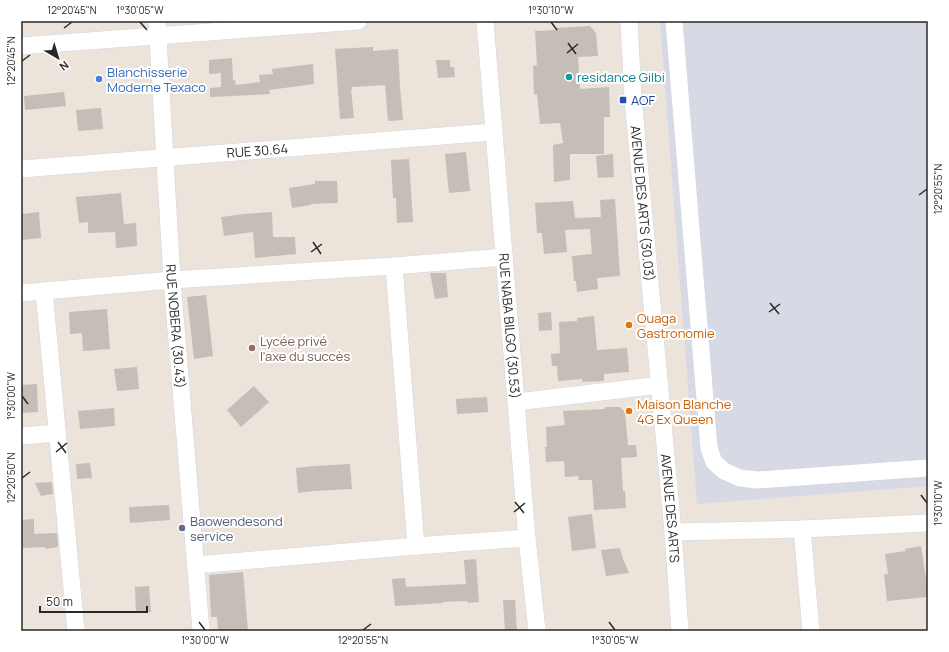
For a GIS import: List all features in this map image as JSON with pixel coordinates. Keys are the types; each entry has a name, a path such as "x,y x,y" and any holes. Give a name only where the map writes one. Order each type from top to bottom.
{"street":[{"path":"21,46 157,28 358,21"},
{"name":"RUE NABA BILGO (30.53)","path":"485,21 527,538 537,631"},
{"name":"AVENUE DES ARTS (30.03)","path":"629,21 634,98 660,385"},
{"path":"674,21 709,448 714,462 724,471 740,478 757,480 928,468"},
{"name":"RUE NOBERA (30.43)","path":"157,28 172,280 201,631"},
{"name":"RUE 30.64","path":"21,169 493,132"},
{"path":"21,293 172,280 394,266 504,257"},
{"path":"394,266 416,546"},
{"path":"44,291 76,631"},
{"path":"516,402 660,385"},
{"name":"AVENUE DES ARTS","path":"660,385 680,631"},
{"path":"21,436 57,433"},
{"path":"672,532 802,529 928,523"},
{"path":"802,529 811,631"},
{"path":"196,565 527,538"}],"shaded area":[{"path":"660,21 928,21 928,486 697,504"}],"building":[{"path":"590,26 596,33 598,56 578,57 580,89 609,87 610,117 604,117 604,154 570,154 570,180 554,182 553,145 563,143 560,123 540,124 537,94 534,95 533,66 537,65 535,31"},
{"path":"373,47 373,51 398,49 403,120 388,121 385,85 352,87 354,118 340,119 335,49"},
{"path":"232,58 233,80 235,80 236,85 260,82 259,75 273,74 272,69 313,64 314,84 269,90 270,94 210,97 210,88 221,87 221,73 209,74 209,60"},
{"path":"436,60 450,60 450,67 454,67 455,77 438,78"},
{"path":"64,92 66,106 25,110 24,96"},
{"path":"101,108 103,129 78,131 76,110"},
{"path":"466,152 470,191 449,193 445,154"},
{"path":"613,154 614,177 598,178 596,156"},
{"path":"409,159 413,222 397,223 396,198 393,198 391,160"},
{"path":"315,181 337,181 338,203 311,204 292,208 289,188 315,184"},
{"path":"121,193 124,224 136,223 137,246 116,248 115,232 88,233 88,222 79,223 76,197"},
{"path":"615,199 620,276 597,278 598,289 577,292 576,281 574,281 572,256 592,254 590,229 565,230 567,252 544,254 542,233 537,233 535,203 573,201 575,218 601,217 600,200"},
{"path":"39,212 41,238 21,240 21,214"},
{"path":"272,212 273,237 295,237 296,254 255,258 253,232 224,236 221,217"},
{"path":"430,273 446,273 448,297 435,299"},
{"path":"206,295 213,356 194,359 187,297"},
{"path":"107,309 110,349 83,351 82,333 70,334 69,312"},
{"path":"551,312 552,330 539,331 538,313"},
{"path":"594,316 597,350 627,348 629,372 604,374 604,381 582,382 582,379 558,381 557,366 552,366 551,354 560,353 559,322 577,321 577,318"},
{"path":"137,367 139,389 117,391 114,369"},
{"path":"37,384 38,412 21,413 21,385"},
{"path":"254,386 269,402 241,427 227,410"},
{"path":"487,397 488,412 457,414 456,399"},
{"path":"605,407 620,407 625,412 628,445 636,445 637,457 621,458 623,491 625,491 626,508 594,510 592,480 579,480 578,476 565,477 564,461 546,462 546,427 565,425 563,411 605,409"},
{"path":"114,408 115,426 80,429 78,411"},
{"path":"90,463 92,478 77,479 76,464"},
{"path":"350,464 352,489 298,493 296,468"},
{"path":"52,482 53,494 41,496 35,483"},
{"path":"169,505 170,520 130,523 129,507"},
{"path":"592,514 596,548 572,551 568,517"},
{"path":"34,519 34,534 57,533 58,547 46,549 45,547 23,548 21,540 21,520"},
{"path":"921,546 928,585 928,597 887,601 884,574 888,574 885,554 906,551 905,549"},
{"path":"620,548 629,573 606,576 601,550"},
{"path":"476,559 479,602 442,602 443,603 395,606 392,579 405,578 406,587 466,584 464,560"},
{"path":"243,572 248,631 218,631 217,617 211,617 209,575"},
{"path":"149,586 151,612 136,613 135,587"},
{"path":"503,600 515,600 517,631 505,631"}],"place":[{"name":"residance Gilbi","path":"569,77"},
{"name":"Blanchisserie Moderne Texaco","path":"99,79"},
{"name":"AOF","path":"623,100"},
{"name":"Ouaga Gastronomie","path":"629,325"},
{"name":"Lycée privé l'axe du succès","path":"252,348"},
{"name":"Maison Blanche 4G Ex Queen","path":"629,411"},
{"name":"Baowendesond service","path":"182,528"}]}
